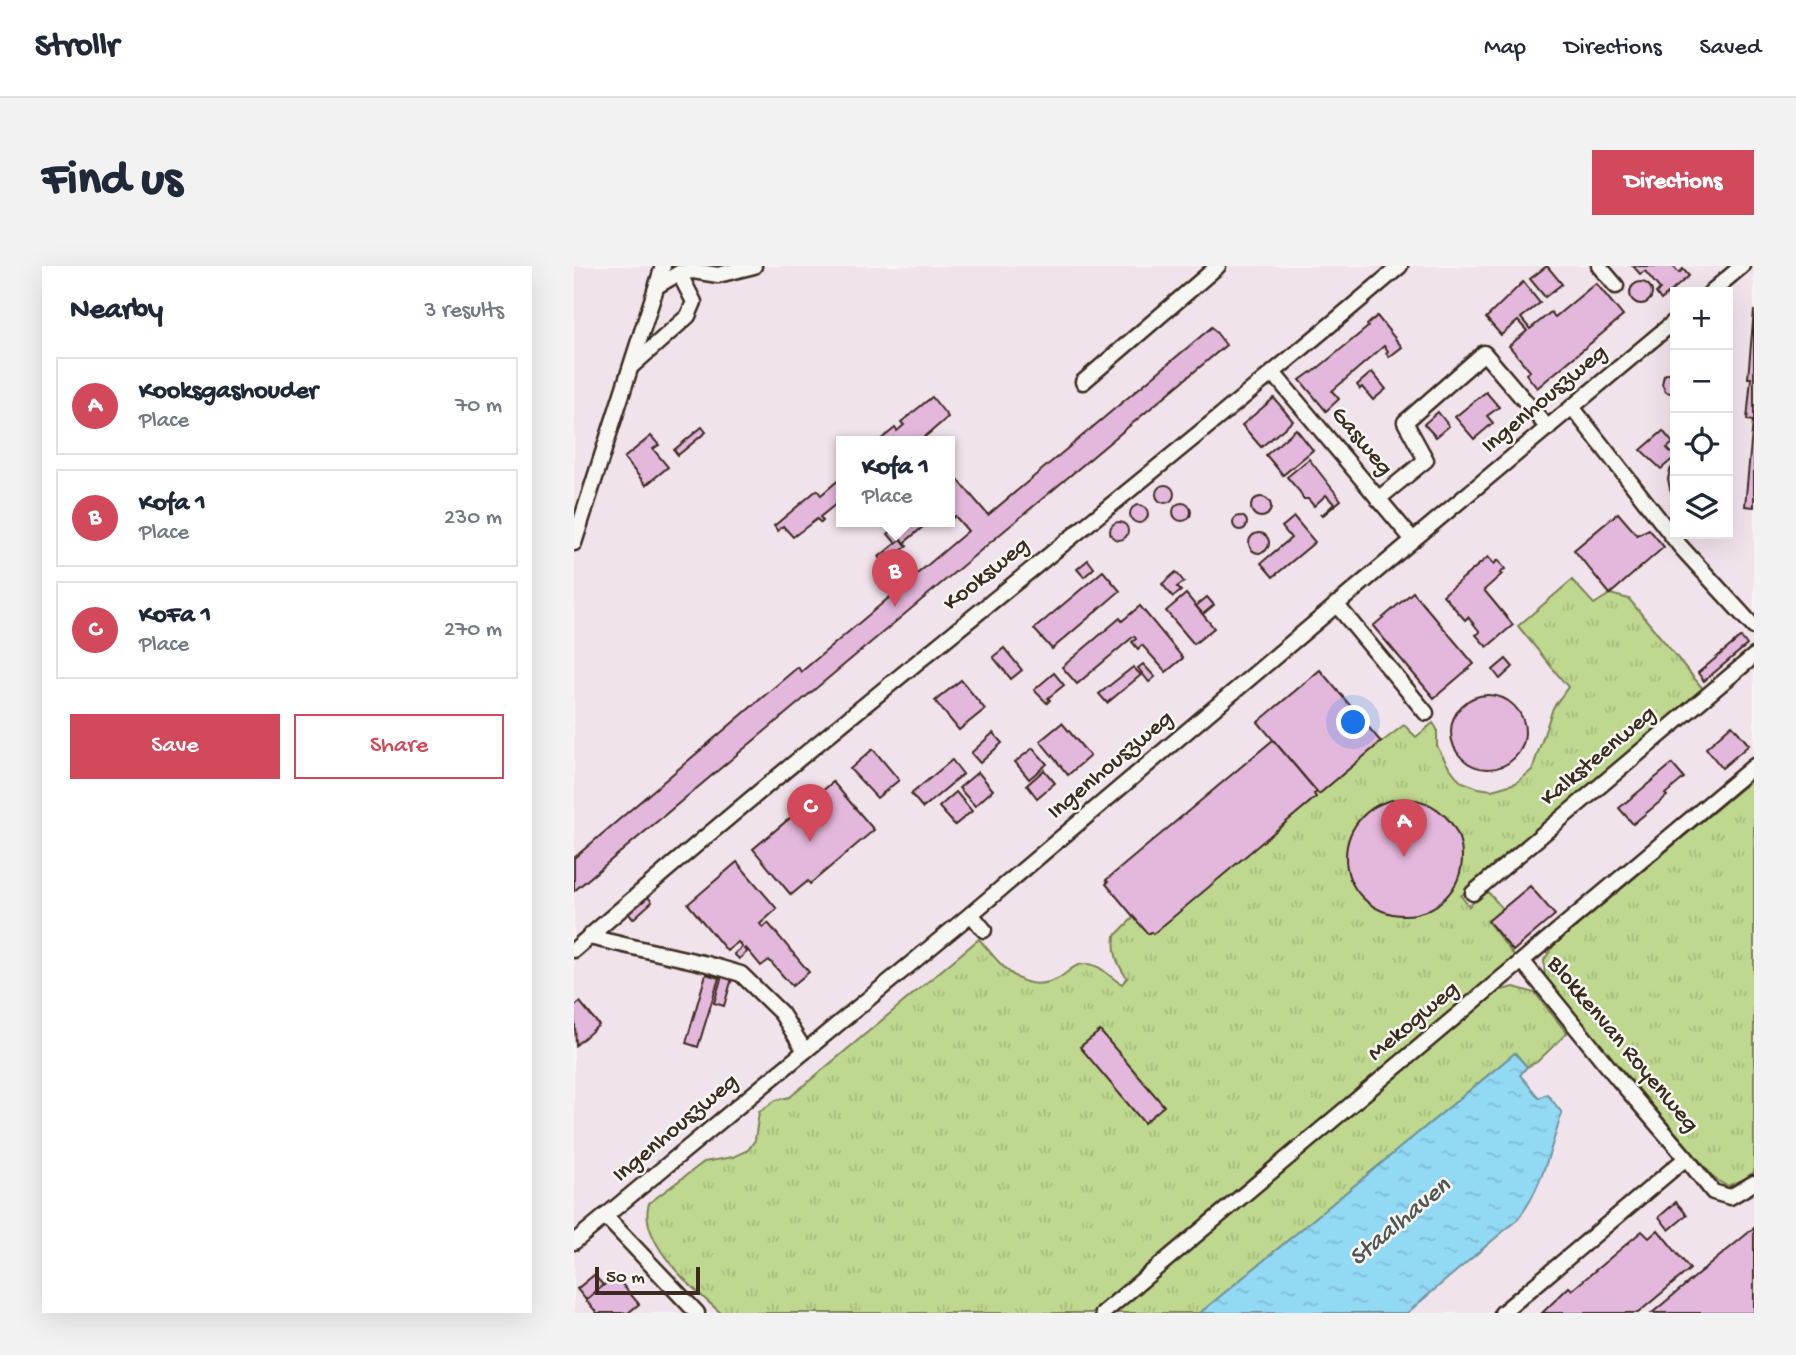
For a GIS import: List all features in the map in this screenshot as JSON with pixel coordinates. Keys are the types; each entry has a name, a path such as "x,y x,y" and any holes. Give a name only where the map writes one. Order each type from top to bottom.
{"street":[{"path":"574,543 578,515 632,366 663,266"},
{"path":"657,286 679,273 694,271 718,275 754,266"},
{"path":"1083,382 1218,266"},
{"name":"Kooksweg","path":"574,950 919,659 1274,374 1400,266"},
{"path":"1599,266 1616,286"},
{"path":"1716,287 1742,266"},
{"path":"632,366 688,316 694,302 679,273"},
{"name":"Ingenhouszweg","path":"574,1242 971,914 1670,325"},
{"path":"1378,499 1426,460 1405,422 1484,353 1548,428"},
{"name":"Gasweg","path":"1274,374 1413,540"},
{"path":"1572,407 1680,546 1754,627"},
{"path":"1336,604 1426,713"},
{"name":"Kalksteenweg","path":"1473,893 1754,656"},
{"name":"Mekogweg","path":"1103,1313 1754,766"},
{"path":"971,914 984,930"},
{"path":"589,937 741,974 781,1013 805,1051"},
{"name":"Blokkenvan Royenweg","path":"1523,962 1713,1192 1730,1197 1754,1183"},
{"name":"Blokkenvan Royenweg","path":"1502,1313 1686,1158"},
{"path":"605,1216 697,1313"}],"shaded area":[{"path":"574,266 1754,266 1754,1313 574,1313"}],"green space":[{"path":"1572,580 1594,604 1610,594 1629,599 1703,689 1461,896 1469,906 1487,891 1503,909 1488,922 1515,957 1092,1313 721,1313 671,1264 652,1233 648,1218 649,1203 704,1162 733,1157 748,1150 755,1140 759,1112 776,1100 790,1097 979,939 1004,967 1022,980 1044,983 1057,979 1077,966 1091,964 1122,984 1127,978 1117,958 1115,936 1134,917 1153,934 1314,794 1404,725 1416,737 1433,723 1437,729 1437,746 1460,781 1492,790 1516,783 1532,770 1553,708 1568,687 1518,626"},
{"path":"1754,778 1754,1172 1727,1186 1715,1179 1545,979 1544,960 1554,945"},
{"path":"1514,987 1535,993 1567,1033 1537,1062 1527,1067 1515,1053 1200,1313 1114,1313 1497,991"}],"water":[{"name":"Staalhaven","path":"1515,1053 1527,1067 1520,1075 1539,1098 1547,1094 1562,1113 1540,1181 1519,1218 1407,1313 1200,1313"}],"building":[{"path":"1547,266 1562,284 1545,297 1530,279"},
{"path":"1633,266 1673,266 1679,273 1683,269 1689,276 1676,287 1670,287 1670,292 1661,300 1656,293 1660,289 1645,271 1640,274"},
{"path":"1523,282 1540,303 1521,318 1530,329 1551,312 1555,317 1596,283 1623,316 1537,388 1526,374 1530,371 1509,346 1527,331 1518,321 1501,335 1486,318"},
{"path":"1637,282 1645,282 1652,289 1652,297 1645,304 1637,304 1630,297 1630,289"},
{"path":"1754,310 1754,507 1745,506 1753,421 1747,420"},
{"path":"1377,316 1402,347 1389,357 1384,346 1332,391 1339,399 1326,411 1300,380 1368,327"},
{"path":"1212,327 1226,345 574,891 574,858 798,667 801,672 968,531 955,516 955,476 988,515"},
{"path":"1372,372 1386,389 1373,400 1357,385"},
{"path":"1670,372 1670,393 1666,392 1662,384 1664,375"},
{"path":"1486,392 1499,407 1487,416 1493,423 1474,439 1455,417"},
{"path":"932,397 948,417 926,436 885,436 904,425 901,422"},
{"path":"1274,398 1293,421 1261,447 1242,425"},
{"path":"1438,412 1449,426 1436,437 1424,424"},
{"path":"702,427 706,432 678,455 674,450"},
{"path":"1296,429 1313,450 1283,475 1266,455"},
{"path":"1663,431 1670,439 1667,448 1670,451 1670,461 1661,469 1641,450"},
{"path":"651,436 659,445 653,449 668,467 646,485 624,458"},
{"path":"1309,459 1341,500 1322,516 1320,513 1322,515 1334,504 1326,495 1314,506 1308,499 1303,499 1287,477"},
{"path":"836,482 836,504 820,517 823,521 821,523 817,519 793,537 783,526 778,531 774,526 817,490 821,495"},
{"path":"1165,485 1171,488 1174,494 1171,500 1165,503 1159,500 1156,494 1159,488"},
{"path":"1257,497 1265,497 1271,507 1265,517 1257,517 1251,511 1251,503"},
{"path":"1182,503 1188,506 1191,512 1188,518 1182,521 1176,518 1173,512 1176,506"},
{"path":"1139,505 1145,508 1148,514 1145,520 1139,523 1133,520 1130,514 1133,508"},
{"path":"1618,513 1637,535 1649,529 1664,547 1610,594 1574,550"},
{"path":"1240,516 1245,518 1245,528 1240,530 1235,528 1233,523 1235,518"},
{"path":"1294,517 1315,542 1273,577 1261,563 1291,538 1282,527"},
{"path":"1119,522 1125,525 1128,531 1125,537 1119,540 1113,537 1110,531 1113,525"},
{"path":"897,527 923,527 899,547 888,534"},
{"path":"1259,533 1266,536 1269,543 1266,550 1259,553 1252,550 1249,543 1252,536"},
{"path":"901,539 907,546 885,564 879,557"},
{"path":"1488,557 1494,564 1498,560 1505,569 1484,590 1513,625 1487,647 1476,635 1480,632 1468,617 1465,620 1443,595"},
{"path":"1088,560 1094,568 1084,577 1077,569"},
{"path":"1103,571 1120,591 1052,649 1034,629"},
{"path":"1176,572 1184,582 1177,587 1181,591 1173,597 1162,584"},
{"path":"1413,592 1474,664 1434,698 1373,626"},
{"path":"1186,594 1214,628 1194,644 1166,611"},
{"path":"1207,597 1214,605 1203,614 1196,606"},
{"path":"1140,606 1183,658 1166,672 1142,645 1138,649 1132,642 1136,639 1134,636 1077,684 1062,667 1120,618 1122,621"},
{"path":"1741,637 1747,645 1704,681 1698,673"},
{"path":"1004,648 1022,670 1011,679 993,657"},
{"path":"1506,659 1513,667 1500,679 1493,670"},
{"path":"1143,664 1155,677 1149,682 1138,668"},
{"path":"1133,667 1141,675 1107,703 1099,694"},
{"path":"1320,670 1381,742 1319,794 1258,722"},
{"path":"1054,673 1064,685 1048,698 1050,700 1047,703 1034,690"},
{"path":"961,680 985,709 959,730 935,701"},
{"path":"1488,695 1509,701 1519,711 1525,732 1519,753 1509,763 1488,769 1467,763 1457,753 1451,732 1457,711 1467,701"},
{"path":"1062,723 1090,756 1068,775 1040,741"},
{"path":"1732,725 1749,745 1722,768 1706,748"},
{"path":"993,733 1002,743 980,763 971,753"},
{"path":"1273,740 1317,792 1314,794 1316,797 1153,934 1148,934 1106,884 1106,880"},
{"path":"1033,748 1047,764 1029,779 1015,762"},
{"path":"873,749 899,780 877,798 850,769"},
{"path":"952,760 963,774 923,808 911,794"},
{"path":"1672,764 1684,778 1633,824 1619,808"},
{"path":"1044,770 1055,783 1037,798 1027,785"},
{"path":"978,772 993,790 975,806 959,788"},
{"path":"833,782 874,830 810,884 808,881 791,895 753,849"},
{"path":"956,792 972,811 955,825 939,807"},
{"path":"1404,799 1426,803 1445,816 1458,835 1462,857 1458,879 1445,898 1426,911 1404,915 1382,911 1363,898 1350,879 1346,857 1350,835 1363,816 1382,803"},
{"path":"737,862 777,909 760,924 763,928 768,923 809,972 792,986 769,960 761,966 746,948 744,949 747,952 739,959 734,954 742,947 738,942 727,951 688,904"},
{"path":"1530,886 1555,915 1513,951 1488,921"},
{"path":"648,897 652,902 633,919 628,913"},
{"path":"723,972 733,975 724,1006 714,1003"},
{"path":"706,974 719,978 698,1047 686,1043"},
{"path":"580,1002 599,1025 576,1045 574,1007"},
{"path":"1100,1031 1164,1106 1144,1123 1080,1047"},
{"path":"1676,1202 1687,1215 1669,1230 1659,1217"},
{"path":"1754,1228 1754,1313 1652,1313 1720,1256"},
{"path":"1658,1230 1690,1269 1638,1313 1542,1313 1569,1287 1572,1290 1642,1231 1649,1238"},
{"path":"594,1275 603,1285 586,1300 577,1289"},
{"path":"615,1276 639,1304 628,1313 597,1313 586,1300"}],"place":[{"name":"Kofa 1","path":"895,607"},
{"name":"KoFa 1","path":"810,842"},
{"name":"Kooksgashouder","path":"1404,857"}]}
